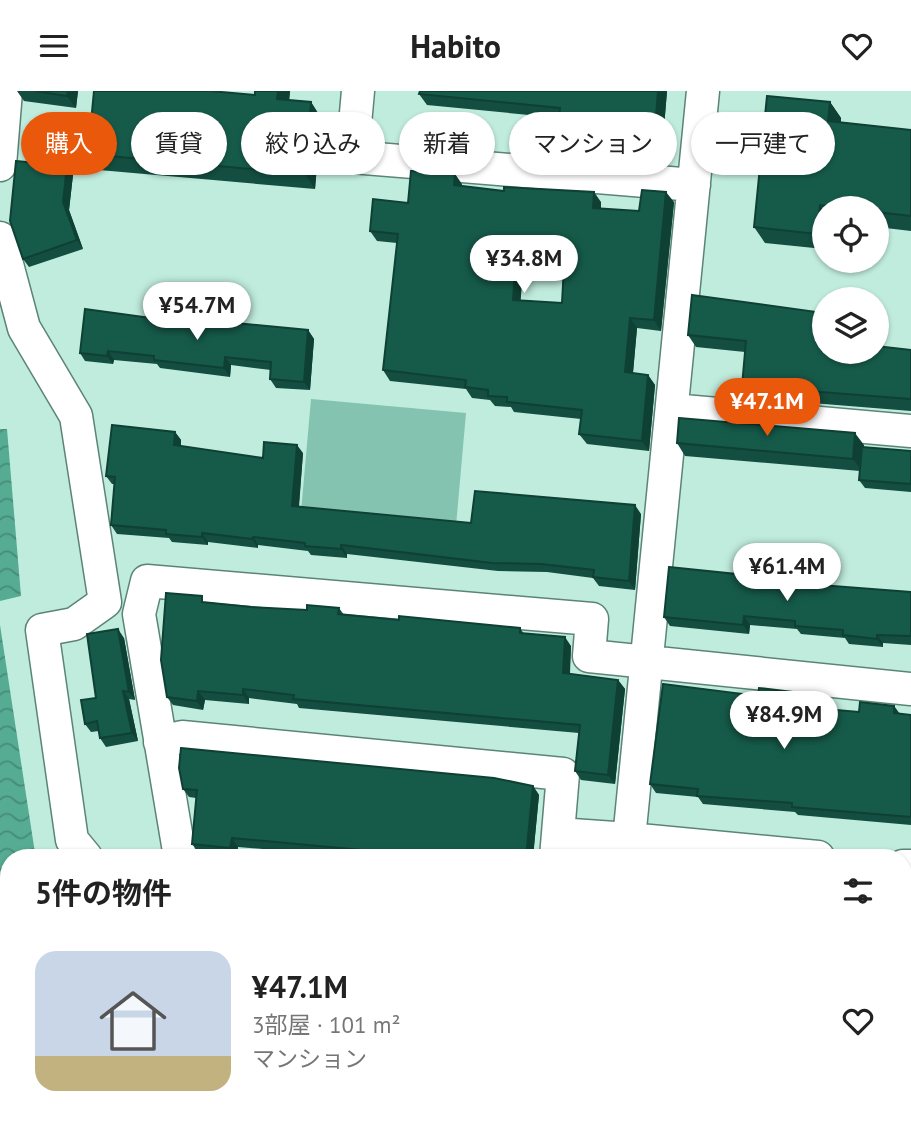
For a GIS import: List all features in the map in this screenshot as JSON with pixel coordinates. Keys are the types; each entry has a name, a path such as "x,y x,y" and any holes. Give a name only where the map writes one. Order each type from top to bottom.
{"street":[{"path":"0,165 6,91"},
{"path":"358,91 352,156 694,185"},
{"path":"629,839 703,91"},
{"path":"0,238 5,276 24,328 76,416 105,602 74,625 42,630 72,840 79,849"},
{"path":"672,410 911,431"},
{"path":"179,849 139,614 147,581 592,619 589,656 911,689"},
{"path":"160,742 182,737 563,774 557,846 629,839 734,849"}],"shaded area":[{"path":"311,399 466,413 456,526 301,512"}],"water":[{"path":"0,429 7,429 21,596 0,601"},
{"path":"0,625 34,849 0,849"}],"building":[{"path":"35,91 68,91 67,96"},
{"path":"94,91 210,91 255,95 255,91 278,91 277,99 311,102 310,112 241,112 241,168 227,167 227,112 131,112 131,158 117,157 117,112 92,112"},
{"path":"420,91 658,91 656,112 560,112 560,108 419,94"},
{"path":"767,96 830,102 829,112 765,112"},
{"path":"835,122 911,130 911,216 889,213 889,196 812,196 812,233 754,227 759,175 835,175"},
{"path":"16,161 21,161 21,175 66,175 63,202 77,240 23,259 10,221"},
{"path":"411,175 455,175 454,185 504,191 504,187 594,192 593,208 639,211 642,190 666,192 654,320 630,318 625,372 648,375 642,441 579,434 582,410 507,402 507,397 488,396 488,390 465,387 466,380 383,370 398,234 370,231 373,199 408,203","holes":["517,243 565,247 562,303 513,300"]},
{"path":"692,295 812,311 812,364 889,364 889,347 911,350 911,399 742,386 746,341 688,335"},
{"path":"85,309 158,319 194,319 308,330 304,382 270,379 271,362 225,357 224,368 154,360 154,356 108,351 107,356 80,353"},
{"path":"679,418 855,433 853,459 677,443"},
{"path":"112,425 175,432 174,445 263,458 264,442 297,445 292,506 471,523 475,491 635,505 629,581 593,577 594,570 541,564 492,563 341,545 341,549 305,546 305,543 253,537 202,533 202,537 166,534 166,530 111,525 115,477 106,476"},
{"path":"862,447 911,451 911,484 859,480"},
{"path":"669,567 794,580 794,583 911,592 911,636 877,635 877,639 843,635 843,630 795,626 795,621 744,616 743,625 664,617"},
{"path":"166,593 202,596 202,602 307,610 307,605 339,608 338,614 399,620 399,616 520,628 520,633 565,637 563,673 618,680 608,775 575,771 580,725 293,699 294,695 243,689 243,695 198,691 197,701 167,697 161,660"},
{"path":"118,629 129,692 123,691 132,733 100,738 97,721 85,724 81,700 96,698 87,634"},
{"path":"663,684 758,696 759,688 792,692 791,706 859,712 860,702 894,706 894,713 911,715 911,817 792,807 792,803 697,796 698,789 650,784"},
{"path":"181,748 494,778 533,786 527,849 351,849 232,838 230,848 192,844 197,790 183,789 179,768"}]}
